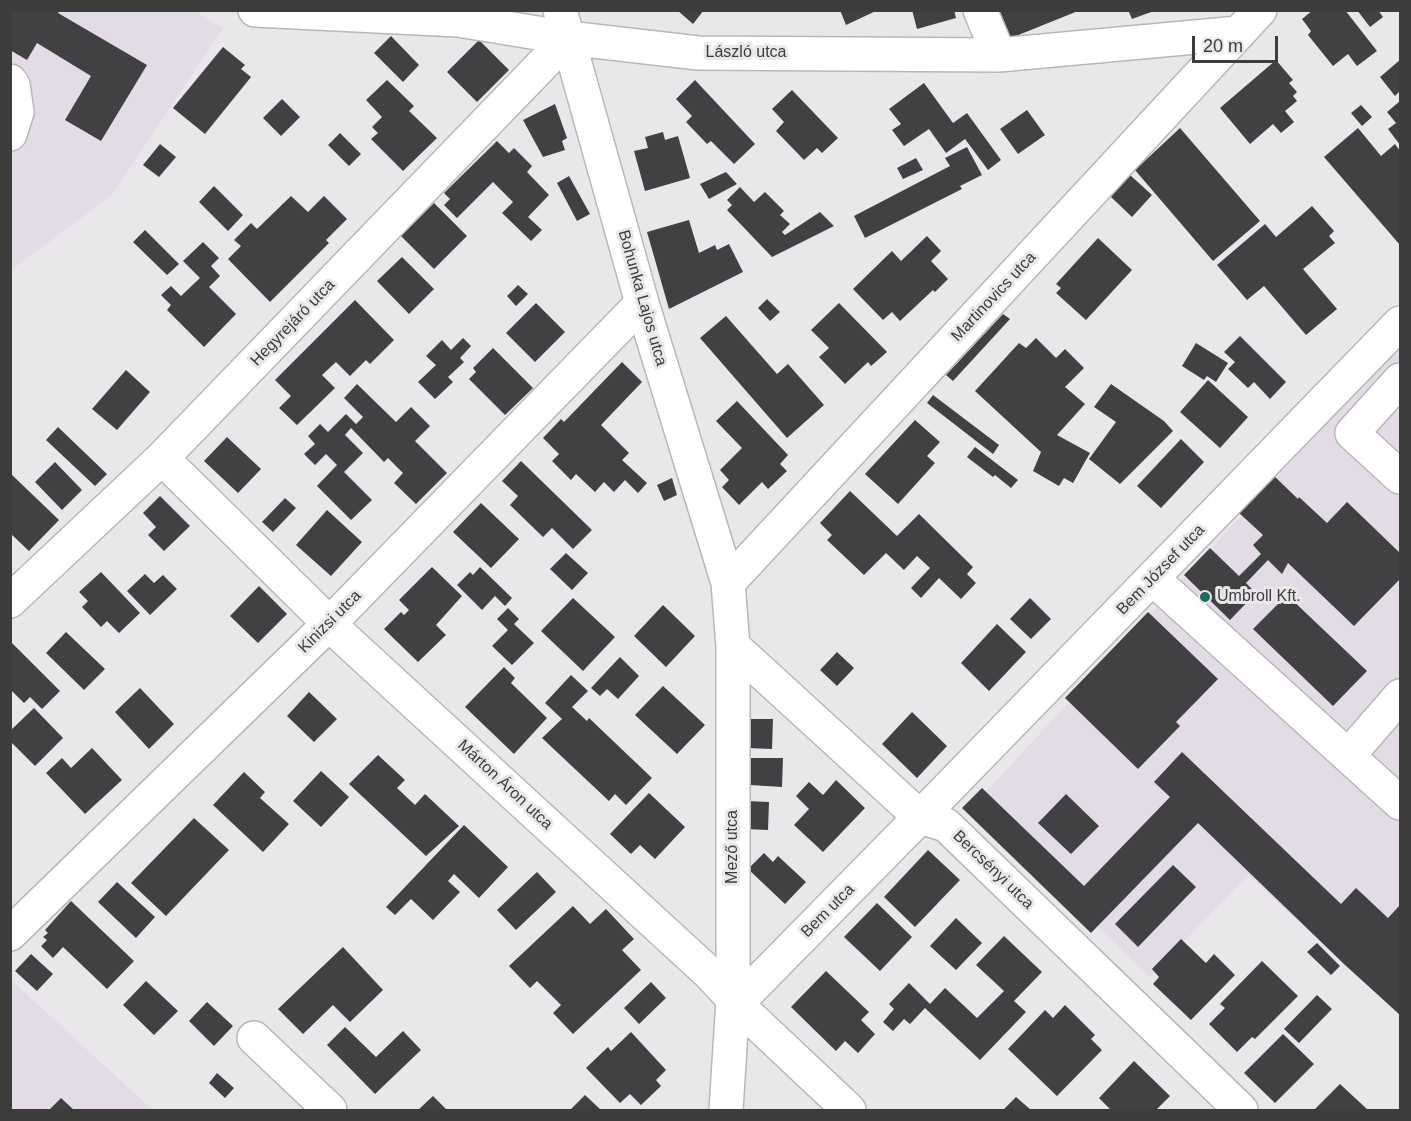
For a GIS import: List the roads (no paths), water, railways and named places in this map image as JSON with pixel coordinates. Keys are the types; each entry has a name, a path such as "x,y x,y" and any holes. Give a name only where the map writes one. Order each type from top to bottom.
{"street":[{"name":"László utca","path":"255,10 564,24 698,53 999,55 1249,22"},
{"path":"980,10 999,55"},
{"name":"Martinovics utca","path":"728,584 1249,22"},
{"name":"Bohunka Lajos utca","path":"564,24 642,303 728,584"},
{"name":"Hegyrejáró utca","path":"10,601 162,458 564,24"},
{"path":"10,81 13,85 16,112 10,134"},
{"name":"Kinizsi utca","path":"10,934 330,623 642,303"},
{"name":"Bem József utca","path":"920,817 1401,323"},
{"path":"1401,380 1352,433 1401,477"},
{"name":"Márton Áron utca","path":"162,458 330,623 709,973 733,1000 849,1110"},
{"path":"1153,579 1401,803"},
{"name":"Mező utca","path":"726,1110 733,1000 733,646 728,584"},
{"name":"Bercsényi utca","path":"733,646 920,817 946,825 1241,1110"},
{"path":"1348,756 1401,696"},
{"name":"Bem utca","path":"733,1000 744,996 920,817"},
{"path":"254,1038 330,1110"}],"place":[{"name":"Umbroll Kft.","path":"1205,597"}]}
